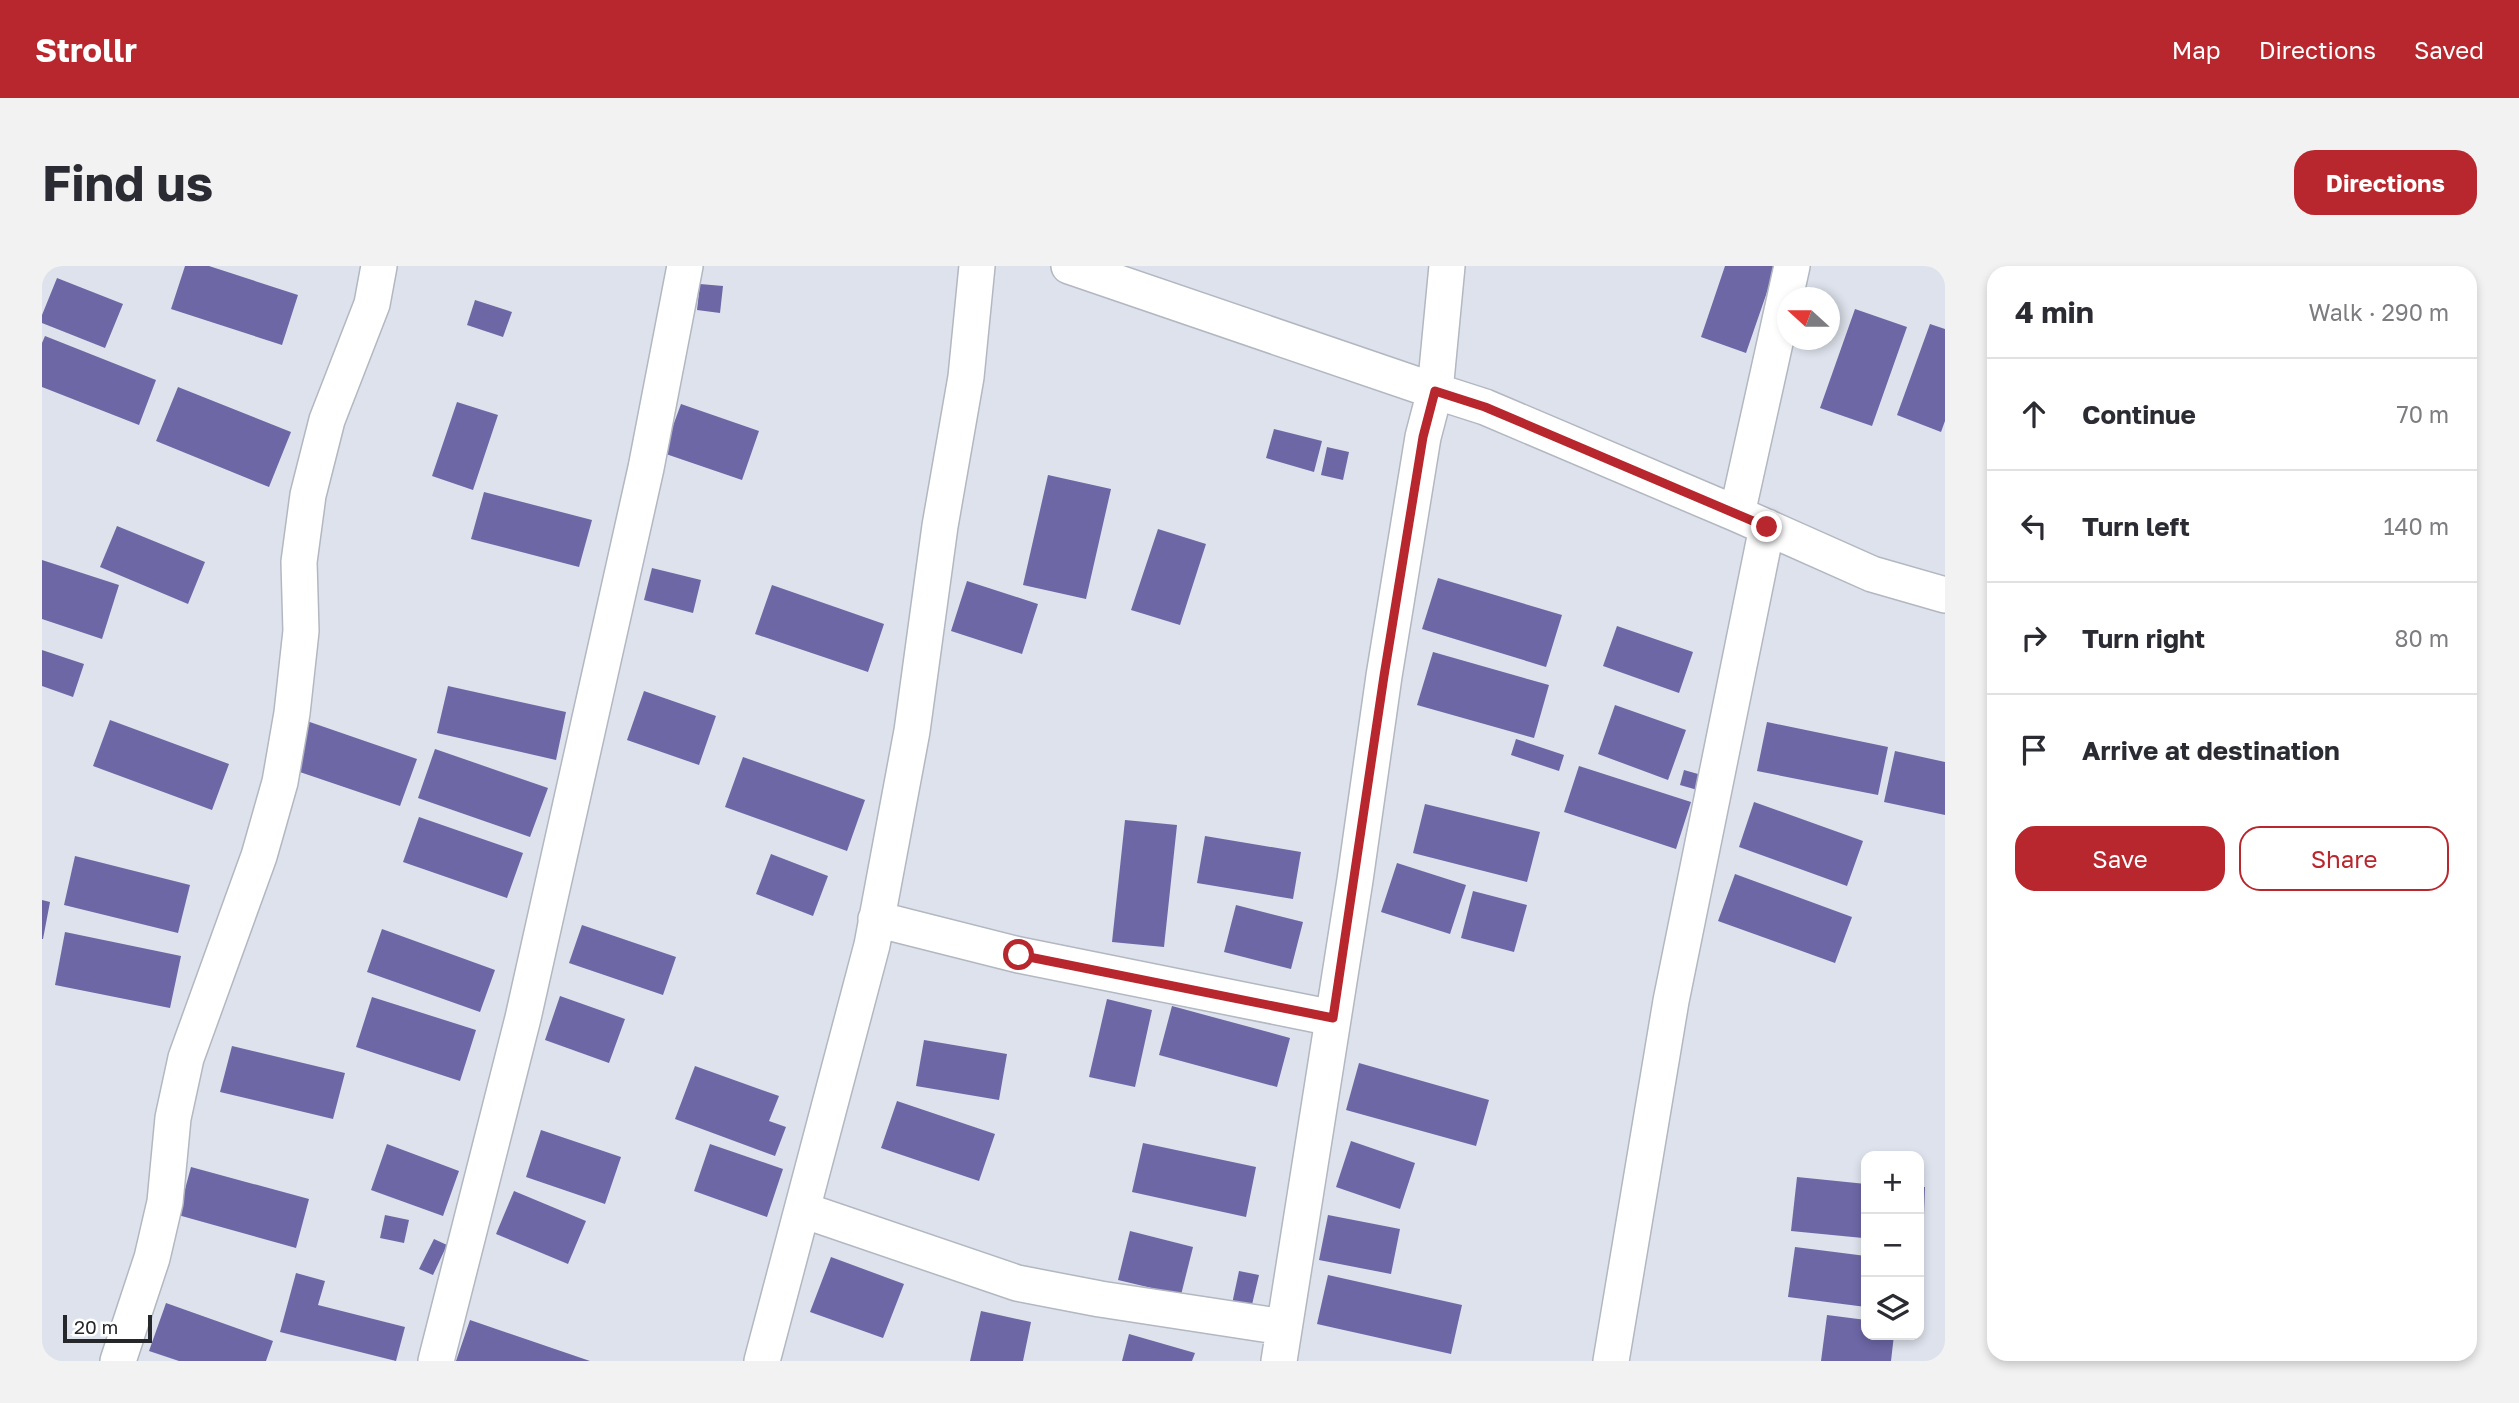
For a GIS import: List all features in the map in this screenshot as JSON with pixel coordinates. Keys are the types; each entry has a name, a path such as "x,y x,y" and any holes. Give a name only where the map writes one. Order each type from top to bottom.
{"street":[{"path":"118,1361 152,1258 165,1202 173,1118 186,1058 259,856 280,782 292,713 301,631 299,562 308,495 327,421 372,304 379,266"},
{"path":"436,1361 526,1004 646,468 685,266"},
{"path":"762,1361 872,945 912,731 940,526 966,377 977,266"},
{"path":"1069,266 1126,276 1435,391 1485,407 1872,574 1945,595"},
{"path":"1279,1361 1384,676 1423,437 1435,391 1447,266"},
{"path":"1611,1361 1793,266"},
{"path":"876,919 1019,955 1333,1018"},
{"path":"803,1210 1017,1283 1100,1299 1284,1327"}],"building":[{"path":"185,266 209,266 298,295 282,345 171,309"},
{"path":"1725,266 1776,266 1746,353 1701,337"},
{"path":"57,278 123,304 105,348 42,323 42,315"},
{"path":"700,284 723,286 720,313 697,310"},
{"path":"475,300 512,312 503,337 467,325"},
{"path":"1855,309 1907,327 1872,426 1820,408"},
{"path":"1930,324 1945,329 1945,421 1941,432 1897,415"},
{"path":"45,336 156,380 139,425 42,387 42,343"},
{"path":"178,387 291,432 269,487 156,441"},
{"path":"457,402 498,415 473,490 432,476"},
{"path":"681,404 759,431 742,480 663,453"},
{"path":"1274,429 1322,441 1314,472 1266,458"},
{"path":"1327,447 1349,452 1343,480 1321,475"},
{"path":"1048,475 1111,489 1086,599 1023,585"},
{"path":"484,492 592,520 579,567 471,539"},
{"path":"117,526 205,562 188,604 100,567"},
{"path":"1158,529 1206,544 1180,625 1131,610"},
{"path":"42,560 119,585 102,639 42,619"},
{"path":"652,568 701,580 693,613 644,600"},
{"path":"1438,578 1562,615 1546,667 1422,629"},
{"path":"967,581 1038,604 1022,654 951,631"},
{"path":"772,585 884,624 868,672 755,634"},
{"path":"1617,626 1693,652 1679,693 1603,666"},
{"path":"42,650 84,664 73,697 42,686"},
{"path":"1433,652 1549,685 1534,738 1417,705"},
{"path":"448,686 566,712 556,760 437,733"},
{"path":"644,691 716,716 699,765 627,740"},
{"path":"1615,705 1686,730 1668,780 1598,754"},
{"path":"110,720 229,764 212,810 93,766"},
{"path":"304,720 417,759 400,806 288,768"},
{"path":"1767,722 1888,747 1878,795 1757,771"},
{"path":"1516,739 1564,755 1559,771 1511,755"},
{"path":"435,749 548,788 530,837 418,798"},
{"path":"1895,751 1945,762 1945,815 1884,802"},
{"path":"743,757 865,800 847,851 725,807"},
{"path":"1579,766 1691,802 1676,849 1564,812"},
{"path":"1684,770 1705,776 1701,791 1680,785"},
{"path":"1754,802 1863,841 1847,886 1739,847"},
{"path":"1425,804 1540,832 1527,882 1413,853"},
{"path":"419,817 523,853 507,898 403,862"},
{"path":"1125,820 1177,825 1164,947 1112,942"},
{"path":"1205,836 1301,852 1293,899 1197,883"},
{"path":"771,854 828,876 813,916 756,894"},
{"path":"75,856 190,885 178,933 64,905"},
{"path":"1397,863 1466,885 1450,934 1381,912"},
{"path":"1735,874 1852,917 1835,963 1718,921"},
{"path":"1473,891 1527,905 1514,952 1461,938"},
{"path":"42,900 50,902 43,939 42,939"},
{"path":"1236,905 1303,922 1291,969 1224,952"},
{"path":"582,925 676,957 663,995 569,963"},
{"path":"382,929 495,970 480,1012 367,972"},
{"path":"65,932 181,956 170,1008 55,985"},
{"path":"560,996 625,1019 609,1063 545,1040"},
{"path":"372,997 476,1030 460,1081 356,1047"},
{"path":"1107,999 1152,1010 1135,1087 1089,1077"},
{"path":"1172,1006 1290,1038 1277,1087 1159,1055"},
{"path":"924,1040 1007,1054 999,1100 916,1086"},
{"path":"232,1046 345,1073 333,1119 220,1092"},
{"path":"1359,1063 1489,1100 1476,1146 1346,1110"},
{"path":"695,1066 779,1096 769,1121 786,1127 775,1156 675,1119"},
{"path":"897,1101 995,1134 979,1181 881,1148"},
{"path":"541,1130 621,1157 605,1204 526,1177"},
{"path":"1351,1141 1415,1163 1400,1209 1336,1187"},
{"path":"1143,1143 1256,1167 1246,1217 1132,1192"},
{"path":"387,1144 459,1171 443,1216 371,1190"},
{"path":"710,1144 783,1169 767,1217 694,1191"},
{"path":"191,1167 309,1199 296,1248 178,1215"},
{"path":"1797,1177 1861,1183 1861,1238 1791,1231"},
{"path":"514,1191 586,1221 568,1264 496,1234"},
{"path":"385,1215 409,1220 404,1243 380,1238"},
{"path":"1328,1215 1400,1229 1391,1274 1319,1260"},
{"path":"1130,1231 1193,1247 1181,1295 1118,1280"},
{"path":"434,1239 447,1245 433,1275 419,1269"},
{"path":"1795,1247 1861,1255 1861,1306 1788,1297"},
{"path":"831,1257 904,1284 883,1338 810,1312"},
{"path":"1239,1271 1259,1275 1251,1309 1232,1304"},
{"path":"296,1273 325,1281 318,1305 405,1327 396,1361 280,1332"},
{"path":"1328,1275 1462,1305 1451,1354 1317,1324"},
{"path":"166,1303 273,1341 266,1361 179,1361 149,1351"},
{"path":"981,1311 1031,1322 1023,1361 970,1361"},
{"path":"1827,1315 1861,1319 1861,1340 1893,1340 1891,1361 1821,1361"},
{"path":"470,1320 590,1361 456,1361"},
{"path":"1129,1334 1195,1353 1192,1361 1122,1361"}],"route":[{"path":"1019,955 1333,1018 1384,676 1423,437 1435,391 1485,407 1767,527"}]}
